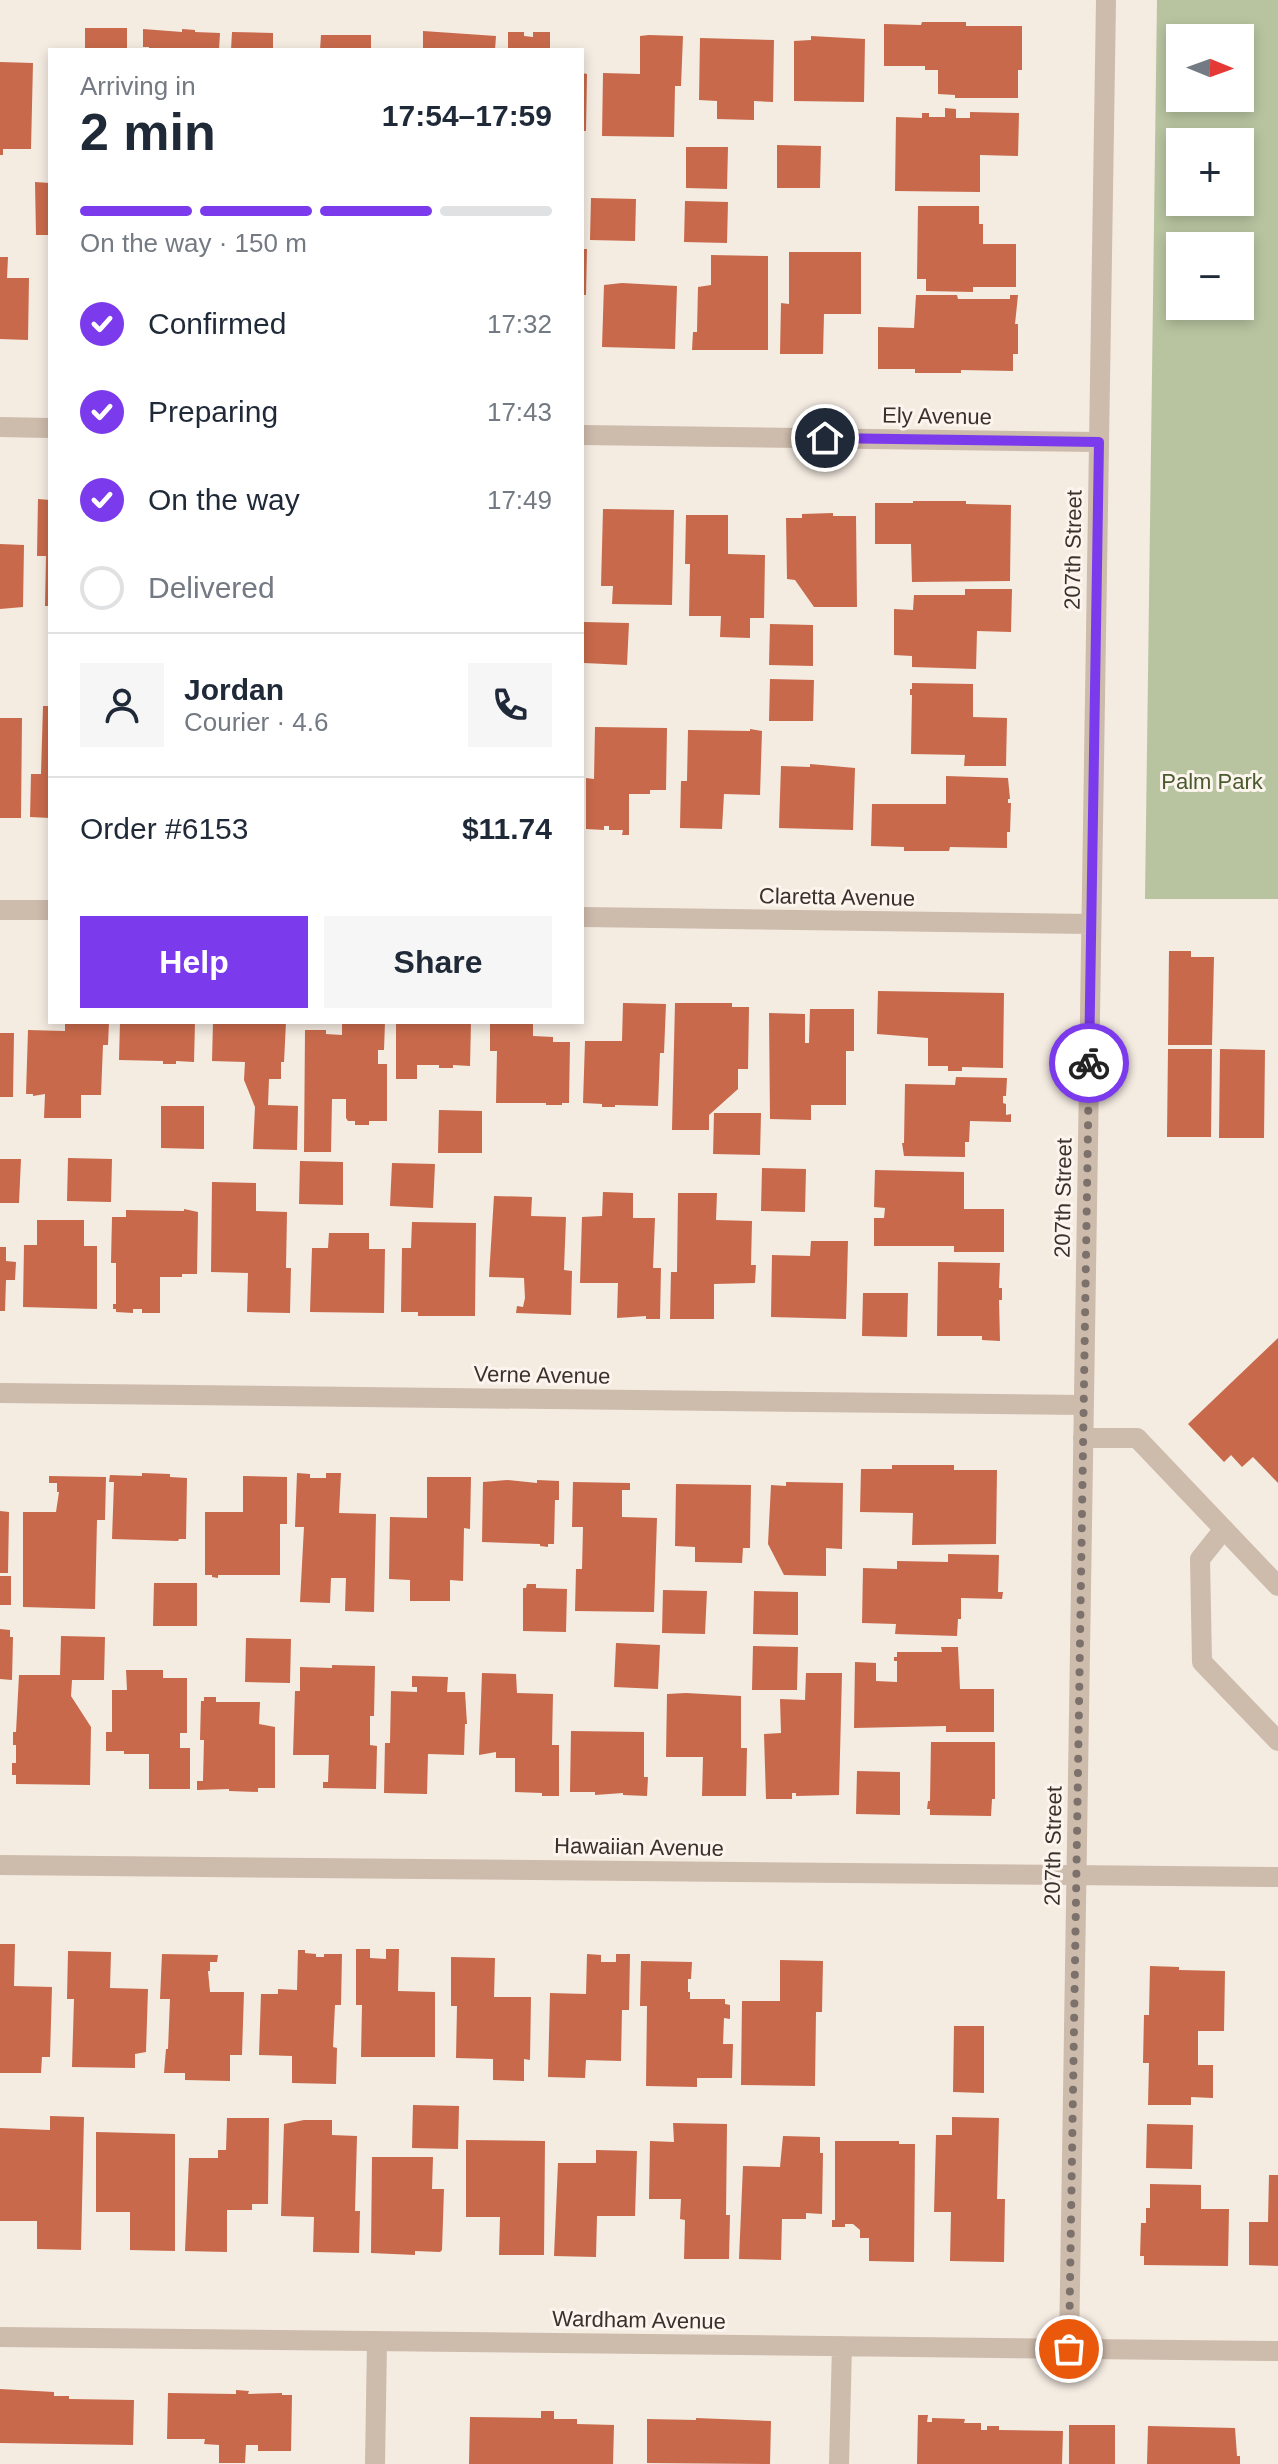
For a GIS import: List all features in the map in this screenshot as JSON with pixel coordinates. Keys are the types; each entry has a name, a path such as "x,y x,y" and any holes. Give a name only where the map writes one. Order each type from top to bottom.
{"street":[{"name":"207th Street","path":"1069,2349 1106,0"},
{"path":"0,427 48,428"},
{"name":"Ely Avenue","path":"584,435 1099,442"},
{"path":"0,910 48,910"},
{"name":"Claretta Avenue","path":"584,917 1091,924"},
{"name":"Verne Avenue","path":"0,1393 1084,1405"},
{"path":"1083,1438 1137,1438 1278,1586"},
{"path":"1224,1529 1200,1559 1202,1662 1278,1741"},
{"name":"Hawaiian Avenue","path":"0,1865 1278,1877"},
{"name":"Wardham Avenue","path":"0,2337 1278,2351"},
{"path":"375,2464 377,2341"},
{"path":"839,2464 842,2346"}],"green space":[{"name":"Palm Park","path":"1157,0 1278,0 1278,899 1145,899"}],"building":[{"path":"922,22 1022,26 1022,70 1018,70 1018,98 955,98 955,95 938,94 938,70 925,70 925,66 884,66 884,24 921,25"},
{"path":"85,28 127,28 127,48 85,48"},
{"path":"143,29 220,33 219,48 143,47"},
{"path":"423,31 496,36 495,48 423,48"},
{"path":"232,32 273,33 273,48 231,48"},
{"path":"508,32 524,32 524,36 533,37 533,32 550,32 550,48 508,48"},
{"path":"321,35 371,35 371,48 320,48"},
{"path":"640,36 683,36 681,86 675,86 674,137 602,136 603,73 640,74"},
{"path":"811,36 865,39 864,102 794,101 794,41 811,40"},
{"path":"700,38 774,40 773,102 754,101 754,120 717,119 717,101 699,100"},
{"path":"0,62 33,63 31,149 3,149 3,155 0,155"},
{"path":"584,73 587,74 584,131"},
{"path":"945,108 956,109 956,118 970,118 970,112 1019,113 1018,156 980,155 980,192 895,191 896,117 922,118 922,113 929,113 929,117 945,117"},
{"path":"777,145 821,146 820,188 777,188"},
{"path":"686,147 728,147 727,189 686,188"},
{"path":"35,182 48,183 48,235 36,235"},
{"path":"591,198 636,199 635,241 590,240"},
{"path":"685,201 728,202 727,243 684,242"},
{"path":"918,206 979,206 983,244 1016,244 1016,287 973,287 973,292 926,291 926,279 917,279"},
{"path":"584,249 587,249 584,295"},
{"path":"789,252 861,252 861,314 824,314 823,354 780,354 781,303 789,304"},
{"path":"711,255 768,256 768,350 692,350 693,332 697,332 698,287 711,285"},
{"path":"0,257 8,257 7,278 29,278 28,340 0,339"},
{"path":"604,285 677,286 675,349 602,347"},
{"path":"916,295 1010,299 1010,295 1018,295 1015,324 1018,324 1018,354 1013,354 1013,371 915,373 915,369 878,369 878,327 914,328"},
{"path":"38,499 48,500 48,606 45,606 46,556 37,556"},
{"path":"913,501 1011,505 1010,581 912,582 911,544 875,544 875,503"},
{"path":"603,509 674,510 672,605 612,604 613,586 601,586"},
{"path":"833,513 833,516 856,516 857,607 814,607 795,580 787,579 786,518"},
{"path":"686,515 728,515 728,554 765,555 764,618 750,618 750,638 720,637 721,616 689,616 690,564 685,564"},
{"path":"0,544 24,545 23,607 0,609"},
{"path":"965,589 1012,589 1011,632 977,631 976,669 912,667 912,656 894,655 894,609 913,610 914,595 965,595"},
{"path":"584,622 629,623 627,665 584,663"},
{"path":"770,624 813,625 813,666 769,665"},
{"path":"770,679 814,680 813,721 769,721"},
{"path":"912,683 973,684 973,717 1007,718 1006,766 964,766 965,755 911,754"},
{"path":"43,706 48,706 48,818 30,817 31,774 41,774"},
{"path":"0,718 22,718 21,818 0,818"},
{"path":"595,727 667,728 666,790 629,794 629,835 622,835 623,830 609,830 609,826 604,826 604,830 586,829 586,778 594,779"},
{"path":"688,730 762,731 760,795 724,794 722,829 680,828 681,781 687,781"},
{"path":"810,764 855,768 853,830 779,828 781,766 810,767"},
{"path":"946,776 1008,778 1008,803 1011,803 1007,848 950,847 949,851 904,851 904,847 871,846 872,804 946,804"},
{"path":"1169,951 1191,951 1191,957 1214,957 1212,1045 1168,1045"},
{"path":"878,991 1004,993 1003,1068 962,1067 962,1071 948,1071 948,1066 928,1066 928,1038 877,1034"},
{"path":"623,1003 666,1004 658,1106 602,1107 602,1104 583,1103 585,1041 622,1041"},
{"path":"675,1003 732,1003 732,1007 749,1007 748,1069 738,1069 738,1089 709,1115 709,1130 672,1130"},
{"path":"810,1009 854,1009 854,1051 846,1051 846,1105 811,1105 811,1120 770,1119 769,1013 805,1014 805,1043 809,1043"},
{"path":"65,1024 109,1024 108,1045 103,1045 101,1095 81,1095 81,1118 44,1118 45,1094 26,1094 28,1030 65,1031"},
{"path":"120,1024 195,1024 194,1062 163,1064 163,1061 119,1060"},
{"path":"213,1024 286,1024 281,1079 269,1079 268,1105 298,1106 297,1150 253,1149 255,1107 244,1080 245,1062 212,1061"},
{"path":"342,1024 385,1024 384,1050 378,1050 378,1064 387,1064 387,1121 355,1125 355,1121 346,1118 346,1099 332,1099 331,1152 304,1152 305,1030 326,1030 326,1034 342,1035"},
{"path":"396,1024 471,1024 470,1066 439,1068 439,1065 417,1065 417,1079 396,1079"},
{"path":"490,1024 533,1024 533,1036 553,1037 553,1042 570,1042 569,1103 496,1103 497,1051 490,1051"},
{"path":"0,1033 14,1033 13,1097 0,1097"},
{"path":"1168,1049 1212,1049 1211,1137 1167,1137"},
{"path":"1220,1049 1265,1050 1264,1138 1219,1138"},
{"path":"956,1077 1007,1078 1003,1103 1006,1104 1006,1115 1011,1114 1011,1122 970,1121 965,1157 904,1156 905,1084 955,1085"},
{"path":"161,1106 204,1106 204,1149 161,1148"},
{"path":"439,1110 482,1111 482,1153 438,1153"},
{"path":"714,1113 761,1113 760,1155 713,1154"},
{"path":"68,1158 112,1159 111,1202 67,1201"},
{"path":"0,1159 21,1159 19,1203 0,1203"},
{"path":"300,1161 343,1162 343,1205 299,1204"},
{"path":"392,1163 435,1164 433,1208 390,1206"},
{"path":"762,1168 806,1169 805,1212 761,1211"},
{"path":"875,1170 964,1172 964,1209 1004,1209 1004,1252 954,1252 954,1246 874,1246 874,1218 884,1218 885,1208 874,1207"},
{"path":"212,1182 256,1183 256,1211 287,1212 286,1268 291,1268 290,1313 247,1312 248,1273 211,1272"},
{"path":"603,1192 633,1193 633,1218 655,1218 653,1268 661,1268 660,1319 646,1319 646,1316 617,1318 618,1283 580,1283 582,1217 602,1216"},
{"path":"678,1193 717,1193 716,1220 752,1221 751,1265 756,1265 755,1283 714,1284 714,1319 670,1319 671,1272 677,1272"},
{"path":"494,1196 532,1197 531,1216 566,1217 564,1270 572,1271 571,1315 516,1313 517,1306 523,1307 524,1278 489,1277"},
{"path":"184,1209 198,1212 197,1274 160,1277 160,1313 142,1313 142,1309 133,1309 133,1313 116,1312 113,1304 116,1304 116,1263 111,1263 112,1217 126,1217 126,1210"},
{"path":"37,1220 84,1220 84,1246 97,1246 97,1309 23,1307 24,1245 37,1245"},
{"path":"412,1222 476,1223 475,1316 418,1316 418,1312 401,1312 402,1248 411,1248"},
{"path":"329,1233 369,1233 369,1249 385,1249 384,1313 310,1312 312,1248 328,1248"},
{"path":"811,1241 848,1241 846,1319 771,1317 772,1255 810,1256"},
{"path":"0,1247 6,1247 6,1261 16,1262 15,1280 6,1280 5,1311 0,1311"},
{"path":"938,1262 1000,1263 1000,1341 982,1340 982,1336 937,1336"},
{"path":"863,1293 908,1293 907,1337 862,1336"},
{"path":"1278,1338 1278,1483 1253,1457 1242,1467 1231,1455 1224,1462 1188,1424"},
{"path":"892,1465 954,1465 954,1470 997,1470 996,1544 912,1545 913,1513 860,1512 861,1469 892,1469"},
{"path":"142,1473 187,1478 186,1539 112,1539 114,1482 109,1482 110,1475 142,1476"},
{"path":"297,1473 310,1474 310,1478 326,1478 326,1473 341,1473 339,1513 376,1514 374,1612 345,1611 346,1578 331,1578 330,1603 300,1602 304,1527 295,1527"},
{"path":"49,1476 106,1477 105,1520 97,1520 95,1609 23,1607 23,1512 56,1512 59,1492 57,1483 49,1483"},
{"path":"243,1476 287,1477 287,1524 280,1524 280,1575 218,1575 218,1578 205,1575 205,1512 243,1512"},
{"path":"427,1477 471,1477 470,1529 464,1528 463,1581 450,1580 450,1601 410,1601 410,1580 389,1579 390,1517 427,1518"},
{"path":"507,1480 537,1483 537,1480 559,1481 559,1500 555,1500 554,1544 548,1544 548,1547 482,1542 483,1482"},
{"path":"573,1482 630,1483 630,1490 622,1490 622,1517 657,1518 654,1612 575,1611 576,1569 582,1569 583,1527 572,1527"},
{"path":"786,1482 843,1483 842,1549 826,1548 826,1576 784,1575 768,1544 771,1485 786,1486"},
{"path":"676,1484 751,1485 750,1548 743,1548 742,1563 695,1562 695,1547 675,1546"},
{"path":"0,1511 9,1512 8,1573 0,1573"},
{"path":"948,1554 999,1555 998,1592 1003,1592 1002,1599 961,1598 957,1636 895,1634 896,1624 862,1623 863,1568 897,1569 897,1561 948,1562"},
{"path":"0,1576 11,1576 11,1605 0,1605"},
{"path":"154,1583 197,1583 197,1626 153,1626"},
{"path":"527,1584 536,1584 536,1588 567,1589 566,1632 523,1631 523,1588"},
{"path":"663,1590 707,1591 705,1634 662,1633"},
{"path":"754,1591 798,1592 798,1635 753,1634"},
{"path":"0,1629 10,1630 10,1637 13,1637 12,1680 0,1679"},
{"path":"61,1636 105,1637 104,1680 72,1680 71,1696 91,1727 90,1785 16,1784 12,1763 16,1763 13,1732 16,1732 19,1675 60,1675"},
{"path":"246,1638 291,1639 290,1683 245,1682"},
{"path":"616,1643 660,1645 658,1689 614,1687"},
{"path":"753,1646 798,1647 797,1690 752,1690"},
{"path":"941,1647 958,1647 960,1689 994,1689 994,1732 946,1732 946,1726 854,1728 855,1662 876,1663 876,1681 897,1682 897,1661 894,1657 897,1657 897,1652 942,1652"},
{"path":"332,1665 375,1666 370,1745 377,1746 376,1789 323,1788 323,1782 328,1782 329,1755 293,1755 295,1691 300,1691 300,1667 332,1668"},
{"path":"126,1670 163,1670 163,1678 187,1678 187,1733 180,1733 180,1748 190,1748 190,1789 149,1789 149,1754 106,1751 106,1732 112,1732 112,1690 127,1690"},
{"path":"482,1673 516,1674 517,1693 553,1694 552,1745 559,1745 559,1796 515,1792 515,1758 496,1758 496,1752 479,1755"},
{"path":"806,1673 842,1673 839,1795 796,1796 792,1793 792,1799 766,1799 764,1734 781,1733 780,1699 805,1700"},
{"path":"412,1676 448,1677 447,1692 465,1692 467,1724 464,1755 428,1754 427,1794 384,1793 385,1743 390,1743 391,1691 417,1692 417,1687 412,1687"},
{"path":"667,1694 741,1696 741,1748 747,1748 746,1796 702,1796 703,1757 666,1757"},
{"path":"204,1697 216,1697 216,1702 260,1702 259,1724 275,1727 275,1788 258,1788 258,1792 197,1790 197,1781 203,1781 204,1740 200,1740 201,1701"},
{"path":"571,1731 644,1732 647,1796 570,1792"},
{"path":"931,1742 995,1742 995,1799 992,1799 991,1816 930,1815 930,1809 927,1809 930,1801"},
{"path":"857,1771 900,1772 900,1815 856,1814"},
{"path":"0,1944 15,1944 14,1986 52,1987 50,2057 42,2057 41,2073 0,2073"},
{"path":"356,1949 370,1949 370,1958 386,1959 386,1949 399,1949 398,1991 435,1992 435,2057 361,2057 362,2005 356,2005"},
{"path":"298,1950 316,1954 316,1957 342,1954 341,2005 335,2005 333,2047 337,2048 336,2084 292,2083 292,2056 259,2055 261,1994 278,1994 278,1989 297,1990"},
{"path":"68,1951 111,1952 110,1988 148,1989 146,2052 135,2054 135,2068 72,2067 74,1999 67,1999"},
{"path":"162,1954 218,1955 217,1962 210,1962 208,1971 210,1992 244,1992 242,2055 230,2055 230,2081 185,2080 185,2073 164,2073 170,1999 160,1999"},
{"path":"587,1954 601,1955 601,1962 616,1962 616,1954 630,1954 629,2010 622,2010 621,2061 586,2060 585,2078 548,2077 550,1993 586,1994"},
{"path":"451,1957 495,1958 494,1997 531,1997 530,2060 524,2059 524,2081 493,2080 493,2059 456,2058 457,2006 451,2006"},
{"path":"780,1960 823,1961 822,2012 816,2012 815,2086 741,2085 742,2001 780,2001"},
{"path":"641,1961 692,1962 691,1979 688,1979 690,1999 725,1999 725,2004 730,2005 730,2019 724,2018 723,2044 733,2044 732,2078 697,2078 697,2087 646,2086 647,2006 640,2006"},
{"path":"1150,1966 1225,1971 1224,2031 1198,2031 1198,2065 1213,2065 1213,2098 1191,2097 1191,2105 1148,2105 1149,2063 1143,2063 1144,2015 1149,2015"},
{"path":"954,2026 984,2026 984,2093 953,2092"},
{"path":"413,2105 459,2106 458,2149 412,2148"},
{"path":"50,2116 84,2117 81,2250 37,2249 37,2221 0,2221 0,2128 50,2130"},
{"path":"952,2117 999,2118 997,2199 1005,2199 1004,2262 950,2261 951,2212 934,2212 936,2135 952,2135"},
{"path":"227,2118 269,2118 268,2204 252,2204 252,2210 227,2210 227,2252 185,2251 189,2158 218,2158 218,2150 226,2150"},
{"path":"332,2120 332,2135 357,2136 355,2211 360,2211 359,2253 313,2252 314,2217 281,2216 284,2124"},
{"path":"673,2123 727,2124 729,2259 684,2259 685,2220 680,2219 681,2199 649,2199 650,2141 674,2142"},
{"path":"1147,2124 1193,2125 1192,2169 1146,2168"},
{"path":"96,2132 175,2134 175,2251 130,2250 130,2212 96,2212"},
{"path":"783,2136 820,2137 820,2153 823,2153 822,2214 806,2213 806,2219 782,2219 781,2260 739,2259 743,2166 780,2167"},
{"path":"466,2140 545,2141 544,2255 499,2255 500,2217 466,2217"},
{"path":"835,2141 915,2144 914,2262 869,2261 869,2238 860,2238 860,2230 853,2224 832,2227 832,2220 835,2220"},
{"path":"596,2150 637,2151 635,2216 597,2216 596,2257 554,2256 558,2163 596,2163"},
{"path":"372,2157 433,2157 432,2189 444,2189 440,2252 415,2251 415,2255 371,2253"},
{"path":"1269,2175 1278,2175 1278,2266 1249,2265 1249,2222 1268,2222"},
{"path":"1150,2184 1201,2185 1201,2209 1229,2209 1228,2266 1144,2265 1144,2256 1140,2256 1141,2223 1146,2223 1146,2208 1150,2208"},
{"path":"0,2389 54,2392 54,2396 69,2396 69,2399 134,2400 133,2445 0,2443"},
{"path":"236,2390 249,2391 248,2394 292,2395 291,2451 258,2451 258,2445 246,2445 245,2463 219,2463 219,2445 204,2444 205,2439 167,2439 168,2393 236,2394"},
{"path":"541,2411 554,2411 554,2419 577,2419 577,2424 614,2425 613,2464 469,2464 470,2417 541,2418"},
{"path":"918,2415 928,2415 927,2422 932,2422 932,2418 965,2419 964,2423 981,2423 981,2430 987,2430 987,2426 999,2426 999,2430 1063,2431 1062,2464 917,2464"},
{"path":"647,2419 771,2421 770,2464 647,2463"},
{"path":"1069,2425 1115,2425 1115,2464 1069,2464"},
{"path":"1148,2426 1235,2428 1240,2464 1147,2464"}],"way so far":[{"path":"1069,2349 1089,1063"}],"route":[{"path":"825,438 1099,442 1089,1063"}]}
